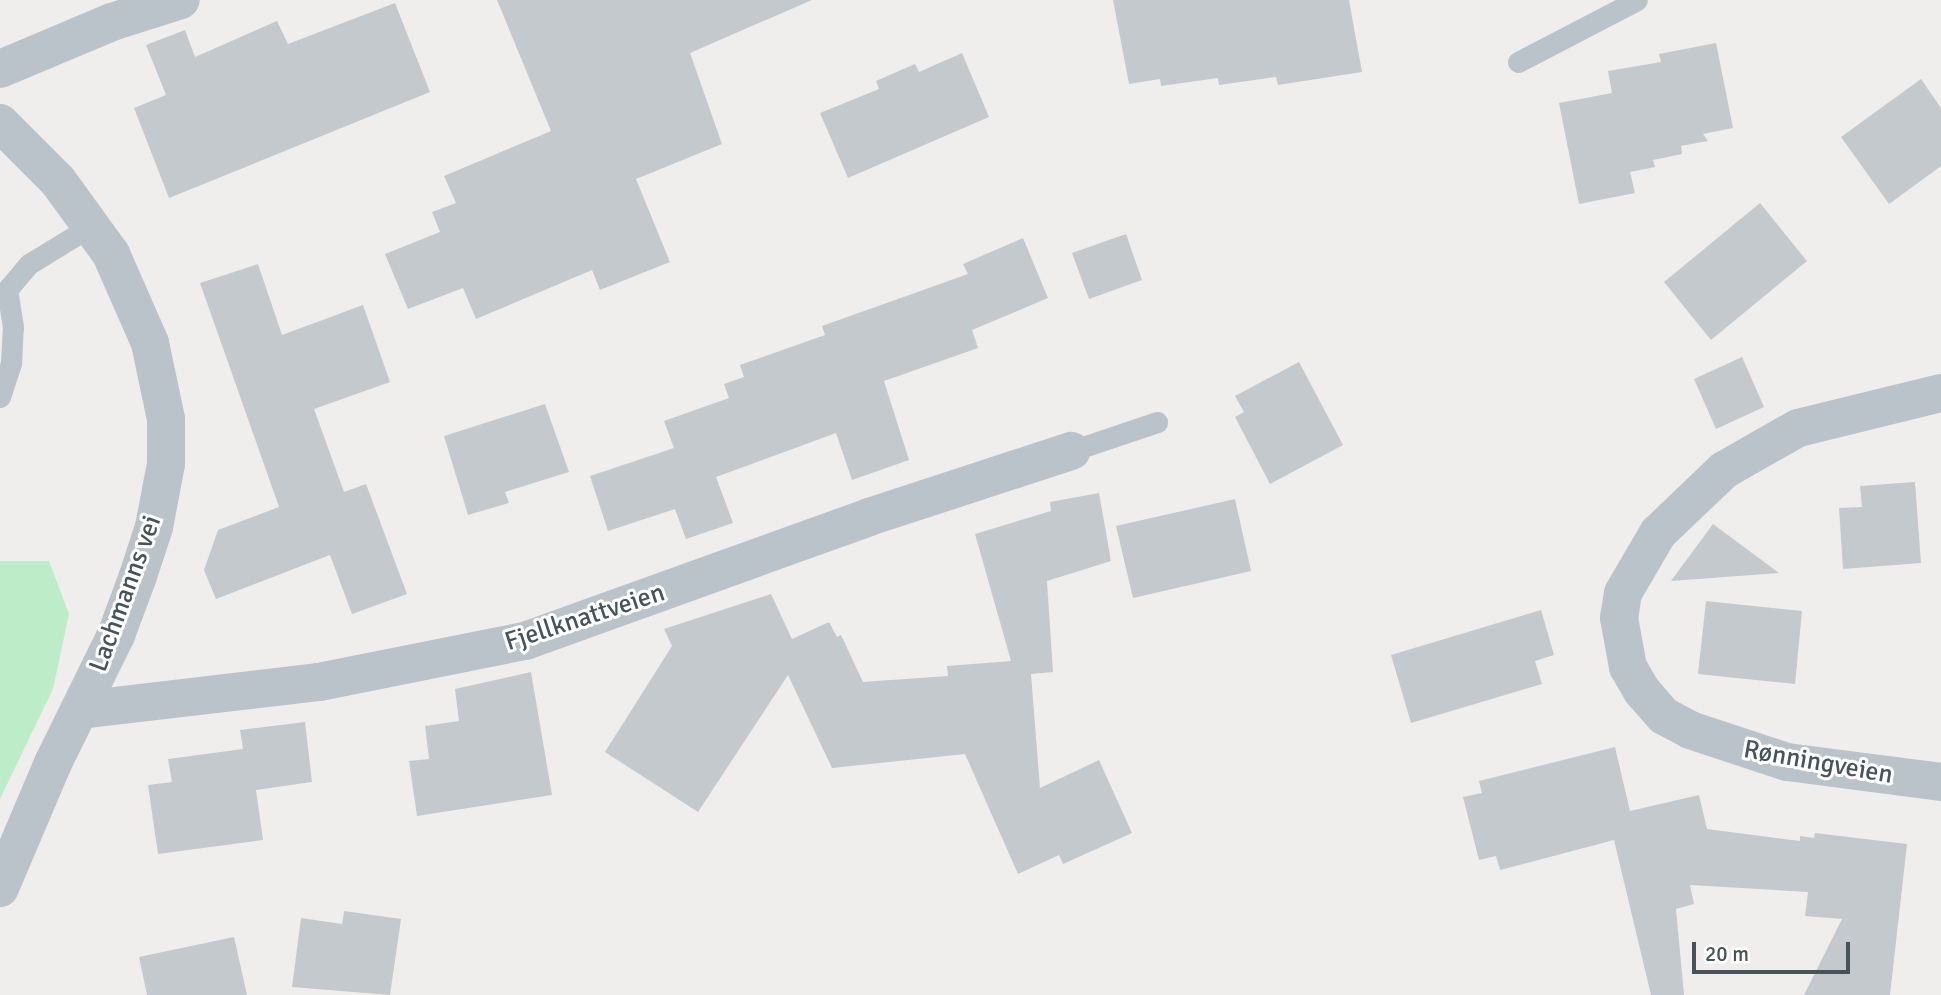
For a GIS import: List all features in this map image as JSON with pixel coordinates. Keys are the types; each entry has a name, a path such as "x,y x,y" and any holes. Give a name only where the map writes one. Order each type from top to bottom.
{"street":[{"path":"0,69 112,22 181,0"},
{"name":"Lachmanns vei","path":"0,123 58,181 111,254 150,342 166,419 166,464 154,527 138,576 0,888"},
{"name":"Rønningveien","path":"1941,393 1878,406 1798,428 1767,443 1724,470 1658,533 1633,573 1619,618 1622,643 1642,691 1664,716 1700,735 1787,762 1941,782"},
{"name":"Fjellknattveien","path":"80,710 319,682 525,641 858,521 1071,451"}],"lane":[{"path":"1518,62 1637,0"},
{"path":"0,397 11,363 13,327 6,290 29,264 91,226"},
{"path":"1071,451 1157,422"}],"green space":[{"path":"0,561 49,561 69,614 53,689 0,799"}],"building":[{"path":"497,0 812,0 690,53 722,144 636,179 670,262 600,290 592,270 476,319 463,288 408,309 385,254 440,232 432,212 456,203 444,176 551,131"},
{"path":"1113,0 1349,0 1362,72 1278,85 1276,77 1219,85 1218,78 1161,86 1160,79 1129,84"},
{"path":"395,3 430,92 169,198 134,108 166,95 146,45 185,30 195,57 277,21 288,44"},
{"path":"1716,43 1733,128 1703,134 1708,141 1681,146 1682,154 1653,160 1655,167 1630,172 1635,193 1579,204 1559,103 1612,93 1608,71 1661,62 1659,54"},
{"path":"962,53 989,117 848,178 820,113 879,89 876,81 915,64 919,72"},
{"path":"1921,79 1941,108 1941,166 1889,204 1841,137"},
{"path":"1760,203 1807,261 1711,340 1664,282"},
{"path":"1126,234 1142,280 1089,299 1072,253"},
{"path":"1023,238 1048,298 972,330 978,348 884,381 909,460 852,480 836,433 716,477 733,523 686,539 675,509 608,531 590,476 674,448 664,421 729,398 724,384 744,377 740,365 825,335 822,326 968,274 963,264"},
{"path":"258,264 282,335 363,305 390,382 314,409 344,492 366,484 407,594 352,614 330,555 216,599 204,570 218,530 279,507 200,283"},
{"path":"1742,357 1764,407 1716,429 1694,379"},
{"path":"1299,362 1343,445 1270,484 1235,417 1244,412 1235,396"},
{"path":"545,404 569,472 505,492 509,503 468,515 444,436"},
{"path":"1915,482 1921,563 1843,569 1839,508 1862,507 1860,486"},
{"path":"1099,493 1111,561 1047,581 1053,672 1031,674 1040,788 1099,760 1132,833 1063,864 1059,855 1018,874 965,754 832,768 788,675 698,812 605,752 672,646 664,629 771,594 792,639 829,622 837,637 841,635 863,682 948,676 947,666 1011,661 975,534 1051,511 1050,502"},
{"path":"1235,499 1251,571 1133,598 1116,526"},
{"path":"1713,524 1779,573 1671,581"},
{"path":"1706,601 1802,611 1795,684 1698,674"},
{"path":"1541,610 1554,655 1535,661 1542,684 1411,723 1391,655"},
{"path":"531,672 552,795 417,816 409,761 429,759 425,726 459,721 455,689"},
{"path":"305,722 312,782 256,790 263,840 158,854 148,785 172,782 168,759 243,749 240,730"},
{"path":"1615,747 1630,811 1699,795 1707,829 1800,841 1800,836 1814,838 1815,833 1907,844 1890,995 1804,995 1842,919 1805,916 1808,892 1690,885 1694,904 1676,909 1684,995 1651,995 1614,840 1500,870 1496,856 1479,860 1463,797 1482,793 1479,781"},
{"path":"344,911 401,919 390,995 292,987 301,918 342,924"},
{"path":"234,937 247,995 147,995 139,957"}]}
